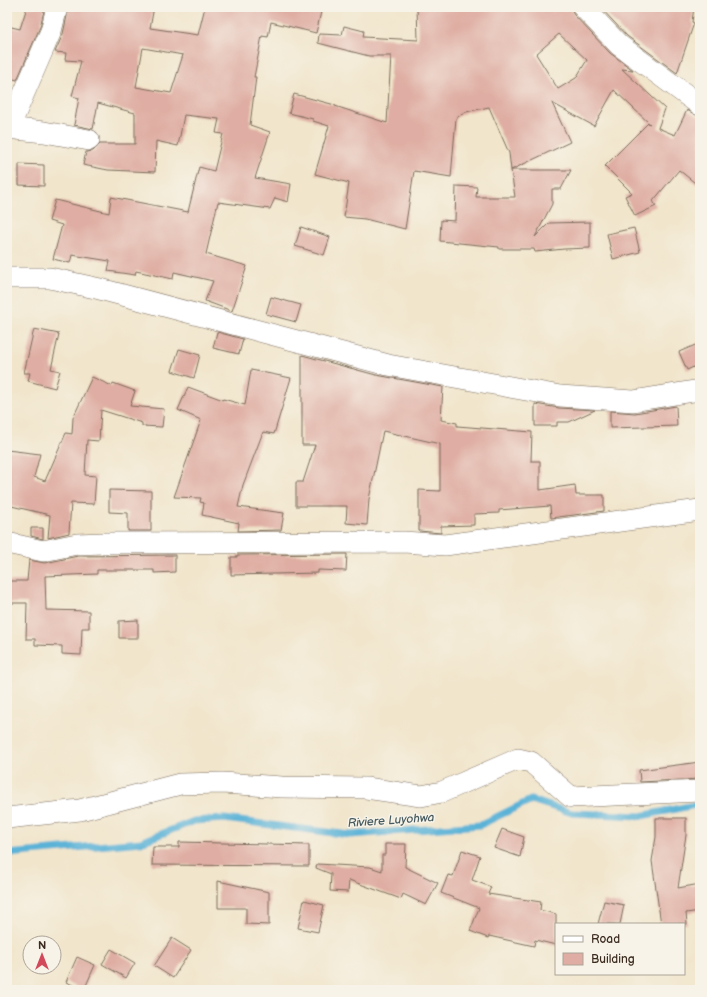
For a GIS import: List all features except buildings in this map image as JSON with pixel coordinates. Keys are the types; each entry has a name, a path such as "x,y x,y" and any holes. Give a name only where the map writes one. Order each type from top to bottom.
{"street":[{"path":"57,7 51,31 8,128 44,132 89,140"},
{"path":"583,7 619,45 700,105"},
{"path":"7,278 50,278 100,289 388,365 560,396 633,401 700,390"},
{"path":"7,543 43,551 77,544 103,543 404,542 445,545 700,510"},
{"path":"7,818 80,810 180,784 222,783 366,788 421,796 442,792 518,759 531,762 571,797 700,791"}],"waterway":[{"name":"Riviere Luyohwa","path":"7,854 141,842 194,821 224,819 350,835 480,825 531,800 572,813 641,816 700,804"}]}
